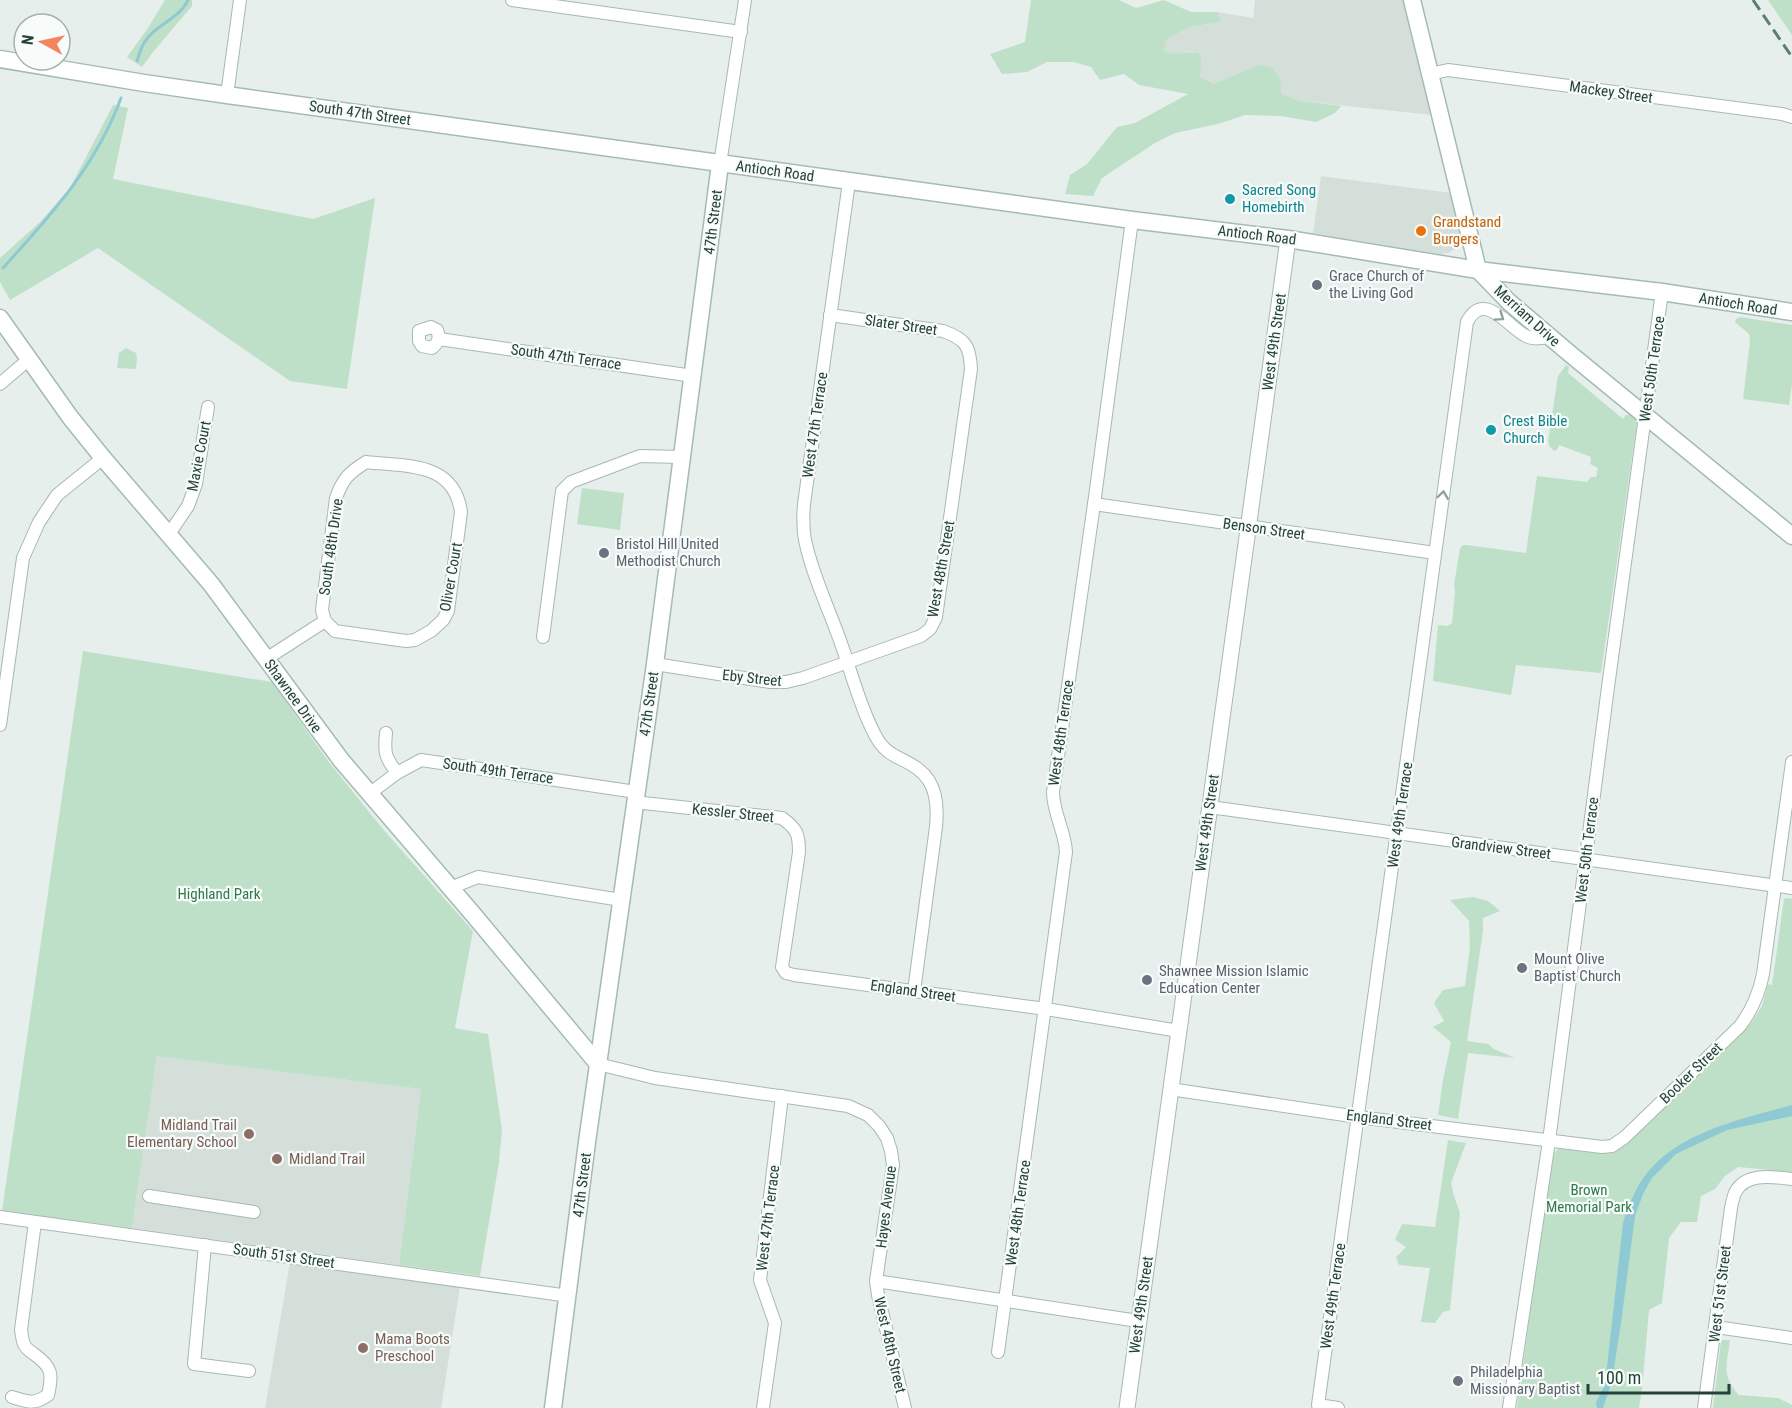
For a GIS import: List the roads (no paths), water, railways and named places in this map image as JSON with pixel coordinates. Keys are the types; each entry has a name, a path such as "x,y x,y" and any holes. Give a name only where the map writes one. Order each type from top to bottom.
{"main road":[{"path":"1412,0 1478,270"},
{"name":"South 47th Street","path":"0,59 144,83 720,164"},
{"name":"Antioch Road","path":"720,164 1288,239 1478,270 1662,292 1792,312"},
{"name":"47th Street","path":"553,1408 720,164"},
{"name":"Merriam Drive","path":"1478,270 1509,302 1550,337 1792,536"},
{"name":"Shawnee Drive","path":"0,318 28,360 103,458 211,584 341,760 598,1064"},
{"path":"569,1028 595,1031 604,1024"}],"street":[{"path":"227,95 240,0"},
{"path":"512,0 741,32"},
{"name":"47th Street","path":"720,164 745,0"},
{"name":"Mackey Street","path":"1430,74 1448,70 1792,117"},
{"name":"West 47th Terrace","path":"848,663 812,563 805,539 803,520 849,182"},
{"name":"West 48th Terrace","path":"998,1352 1066,852 1065,840 1053,804 1053,792 1131,220"},
{"name":"West 49th Street","path":"1127,1408 1288,239"},
{"name":"West 50th Terrace","path":"1506,1406 1549,1141 1662,292"},
{"name":"West 49th Terrace","path":"1338,1408 1318,1405 1467,322 1470,315 1476,311 1489,309 1525,336 1535,339 1550,337"},
{"name":"Slater Street","path":"830,315 943,331 957,336 967,346"},
{"name":"South 47th Terrace","path":"439,339 693,376"},
{"name":"West 48th Street","path":"848,663 921,636 930,629 936,617 971,369 967,346"},
{"path":"0,384 28,360"},
{"name":"Maxie Court","path":"169,534 188,506 196,484 208,407"},
{"path":"543,637 562,491 571,482 640,456 682,457"},
{"path":"0,725 23,558 39,522 57,495 103,458"},
{"name":"South 48th Drive","path":"325,621 322,610 336,498 346,476 366,462 428,469 436,472 448,482"},
{"name":"Oliver Court","path":"325,621 335,631 406,641 423,636 443,620 448,611 461,512 455,489 448,482"},
{"name":"Benson Street","path":"1094,504 1435,553"},
{"path":"266,658 325,621"},
{"path":"848,663 876,738 893,756 917,768 936,795 938,808 936,827 914,991"},
{"name":"Eby Street","path":"654,664 770,682 795,680 848,663"},
{"path":"386,733 384,750 387,759 397,772"},
{"name":"South 49th Terrace","path":"369,794 397,772 421,760 635,797"},
{"path":"1775,885 1792,762"},
{"name":"Kessler Street","path":"635,797 782,819 792,826 799,837 799,852 786,942"},
{"name":"Grandview Street","path":"1209,807 1792,888"},
{"path":"450,888 478,878 621,900"},
{"name":"Booker Street","path":"1608,1147 1625,1137 1740,1026 1750,1013 1761,987 1775,885"},
{"name":"England Street","path":"786,942 782,967 786,973 794,975 1179,1031"},
{"name":"Hayes Avenue","path":"598,1064 655,1078 848,1106 868,1115 887,1138 893,1165 876,1281"},
{"name":"England Street","path":"1170,1089 1358,1116 1608,1147"},
{"name":"West 47th Terrace","path":"763,1408 775,1323 760,1280 782,1096"},
{"name":"West 51st Street","path":"1704,1408 1731,1208 1735,1193 1743,1184 1756,1177 1792,1179"},
{"path":"149,1197 254,1212"},
{"name":"South 51st Street","path":"0,1217 569,1296"},
{"path":"12,1397 28,1402 39,1401 48,1395 51,1382 51,1372 23,1342 21,1330 35,1222"},
{"path":"205,1245 194,1364 249,1371"},
{"path":"876,1281 1138,1321"},
{"name":"West 48th Street","path":"876,1281 905,1408"},
{"path":"1716,1327 1792,1338"}],"water":[{"path":"1792,1105 1792,1116 1727,1130 1676,1154 1652,1178 1635,1216 1612,1381 1603,1408 1597,1408 1596,1402 1605,1385 1623,1223 1643,1179 1661,1159 1695,1137 1714,1128"}],"waterway":[{"path":"137,61 148,37 179,12 188,0"},
{"path":"3,268 71,189 99,146 121,98"}],"railway":[{"path":"1753,0 1792,57"}],"place":[{"name":"Sacred Song Homebirth","path":"1230,199"},
{"name":"Grandstand Burgers","path":"1421,231"},
{"name":"Grace Church of the Living God","path":"1317,285"},
{"name":"Crest Bible Church","path":"1491,430"},
{"name":"Bristol Hill United Methodist Church","path":"604,553"},
{"name":"Mount Olive Baptist Church","path":"1522,968"},
{"name":"Shawnee Mission Islamic Education Center","path":"1147,980"},
{"name":"Midland Trail Elementary School","path":"249,1134"},
{"name":"Midland Trail","path":"277,1159"},
{"name":"Mama Boots Preschool","path":"363,1348"},
{"name":"Philadelphia Missionary Baptist","path":"1458,1381"}],"park label":[{"name":"Highland Park","path":"219,894"},
{"name":"Brown Memorial Park","path":"1589,1198"}]}
